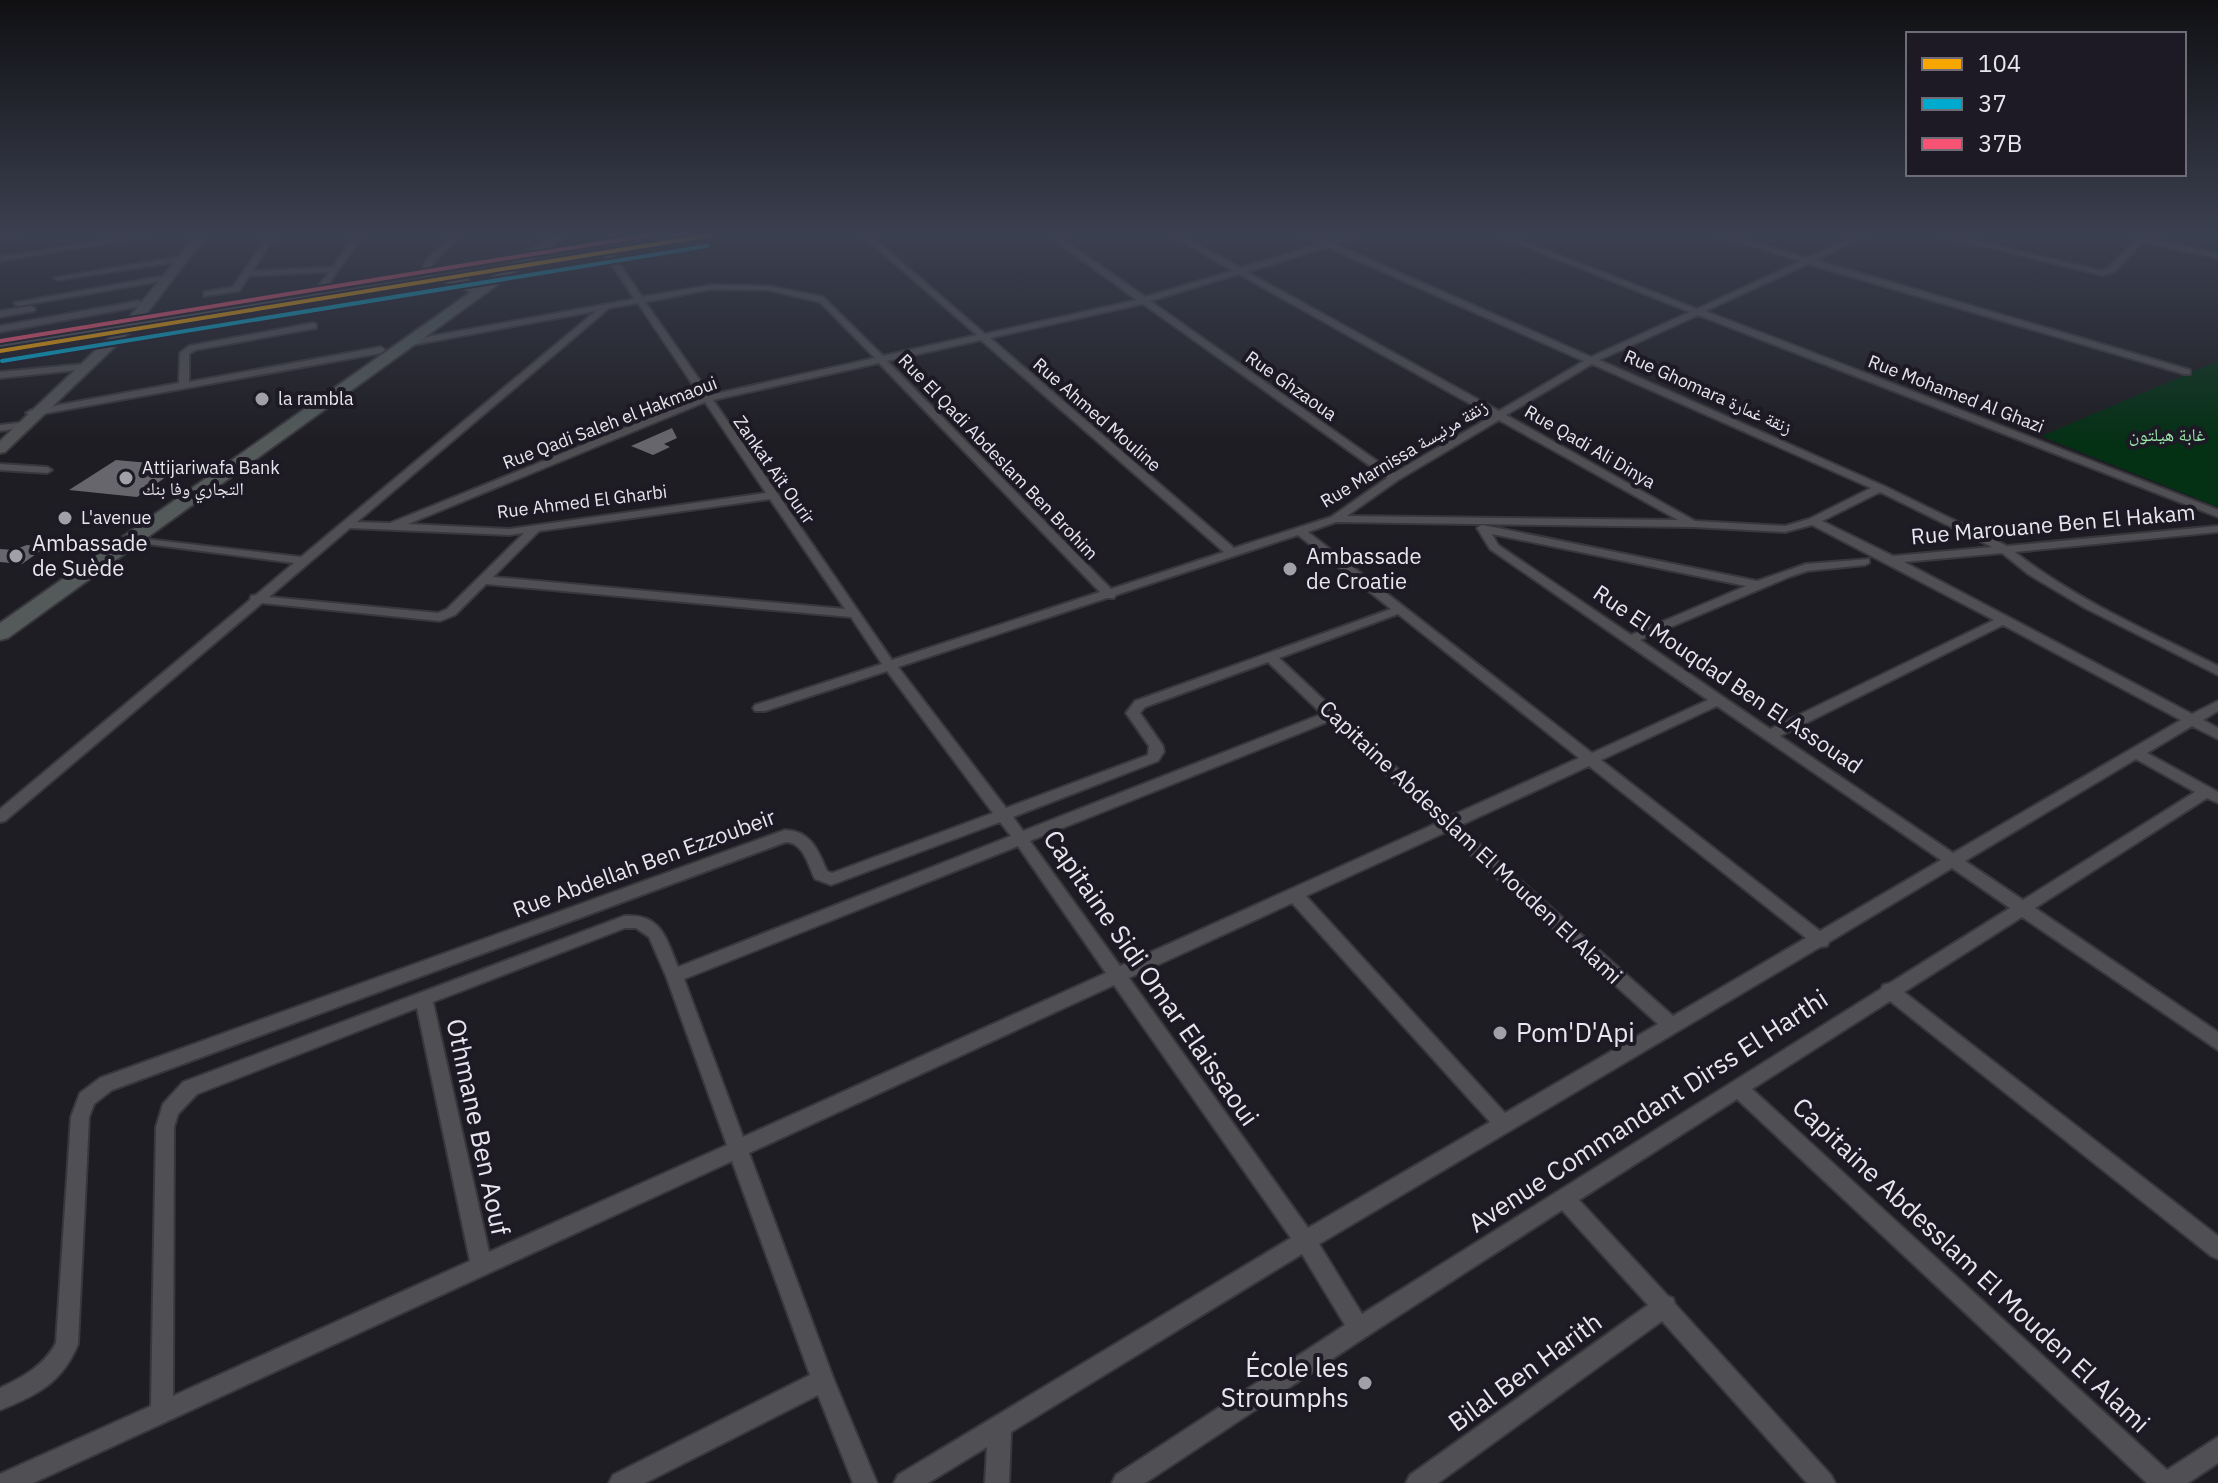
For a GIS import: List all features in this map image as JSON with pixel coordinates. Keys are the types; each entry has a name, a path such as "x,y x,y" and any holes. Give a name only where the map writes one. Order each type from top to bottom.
{"main road":[{"path":"80,367 97,347 120,330 138,305"},
{"path":"0,449 14,427 120,330 140,305"},
{"path":"0,350 274,305"},
{"path":"0,617 445,305"},
{"path":"0,633 461,305"},
{"path":"0,350 120,330"},
{"path":"69,340 89,342 97,347"}],"street":[{"path":"0,314 49,305"},
{"path":"0,329 132,305"},
{"name":"Rue El Qadi Abdeslam Ben Brohim","path":"407,343 611,305"},
{"name":"Zankat Aït Ourir","path":"642,305 890,666"},
{"name":"Rue El Qadi Abdeslam Ben Brohim","path":"831,305 1110,595"},
{"name":"Rue Ahmed Mouline","path":"946,305 1234,554"},
{"name":"Rue Qadi Saleh el Hakmaoui","path":"394,526 705,399 1123,305"},
{"name":"Rue Ghzaoua","path":"1148,305 1394,478"},
{"name":"Rue Qadi Ali Dinya","path":"1304,305 1693,524"},
{"name":"Rue Ghomara زنقة غمارة","path":"1467,305 1880,488 2003,548 2032,571 2089,605 2218,671"},
{"name":"Rue Mohamed Al Ghazi","path":"1682,305 2218,514"},
{"name":"Rue Marnissa زنقة مرنيسة","path":"760,708 1335,519 1394,478 1592,360 1715,305"},
{"path":"1961,305 2187,372"},
{"path":"0,817 255,599 607,306"},
{"path":"184,385 185,353 192,348 313,326"},
{"path":"14,427 184,385 381,350"},
{"path":"0,375 80,367"},
{"path":"0,467 47,470"},
{"path":"1335,519 1693,524 1785,529 1813,521 1880,488"},
{"name":"Rue Ahmed El Gharbi","path":"347,525 476,532 535,529 774,495"},
{"path":"1813,521 2218,734"},
{"path":"1465,522 1757,585"},
{"name":"Rue El Mouqdad Ben El Assouad","path":"1483,528 1494,547 2218,1042"},
{"path":"255,599 430,618 451,612 535,529"},
{"name":"Rue Marouane Ben El Hakam","path":"1891,560 2218,529"},
{"path":"1301,532 1821,941"},
{"path":"132,539 302,561"},
{"path":"1632,639 1757,585 1806,568 1865,561"},
{"path":"484,580 854,614"},
{"name":"Rue Abdellah Ben Ezzoubeir","path":"0,1399 31,1385 51,1371 67,1344 80,1117 87,1099 106,1084 785,836 801,838 821,875 837,878 1153,758 1157,752 1156,746 1134,719 1135,708 1401,609"},
{"path":"1770,735 2003,620"},
{"name":"Capitaine Abdesslam El Mouden El Alami","path":"1270,657 1447,824 1673,1027"},
{"name":"Capitaine Sidi Omar Elaissaoui","path":"890,666 1021,839 1305,1241 1359,1328"},
{"path":"7,1483 1720,700"},
{"path":"906,1483 1305,1241 1821,941 2218,705"},
{"path":"674,976 1332,715"},
{"path":"2136,753 2212,795"},
{"name":"Avenue Commandant Dirss El Harthi","path":"1124,1483 1359,1328 1739,1089 1889,990 2212,795"},
{"path":"1294,894 1504,1125"},
{"path":"162,1411 165,1127 170,1110 190,1088 624,922 639,921 655,933 674,976 823,1380 865,1483"},
{"path":"1889,990 2218,1249"},
{"name":"Othmane Ben Aouf","path":"424,998 482,1267"},
{"name":"Capitaine Abdesslam El Mouden El Alami","path":"1739,1089 2166,1483"},
{"path":"1565,1199 1823,1483"},
{"name":"Bilal Ben Harith","path":"1418,1483 1665,1306"},
{"path":"621,1483 823,1380"},
{"path":"997,1483 1000,1425"},
{"path":"2166,1483 2218,1449"}],"green space":[{"name":"غابة هيلتون","path":"2218,361 2218,507 2043,437 2044,435"}],"building":[{"path":"672,428 677,438 664,444 670,447 653,455 631,446"},
{"name":"Attijariwafa Bank التجاري وفا بنك","path":"116,460 182,466 137,497 69,490"},
{"name":"Ambassade de Suède","path":"27,545 46,547 22,564 0,562 0,549 13,550"}],"transit line":[{"name":"37B","path":"0,341 220,305"},
{"name":"104","path":"0,351 281,305"},
{"name":"37","path":"2,361 344,305"}],"place":[{"name":"la rambla","path":"262,399"},
{"name":"Attijariwafa Bank التجاري وفا بنك","path":"126,478"},
{"name":"L'avenue","path":"65,518"},
{"name":"Ambassade de Suède","path":"16,556"},
{"name":"Ambassade de Croatie","path":"1290,569"},
{"name":"Pom'D'Api","path":"1500,1033"},
{"name":"École les Stroumphs","path":"1365,1383"}]}
